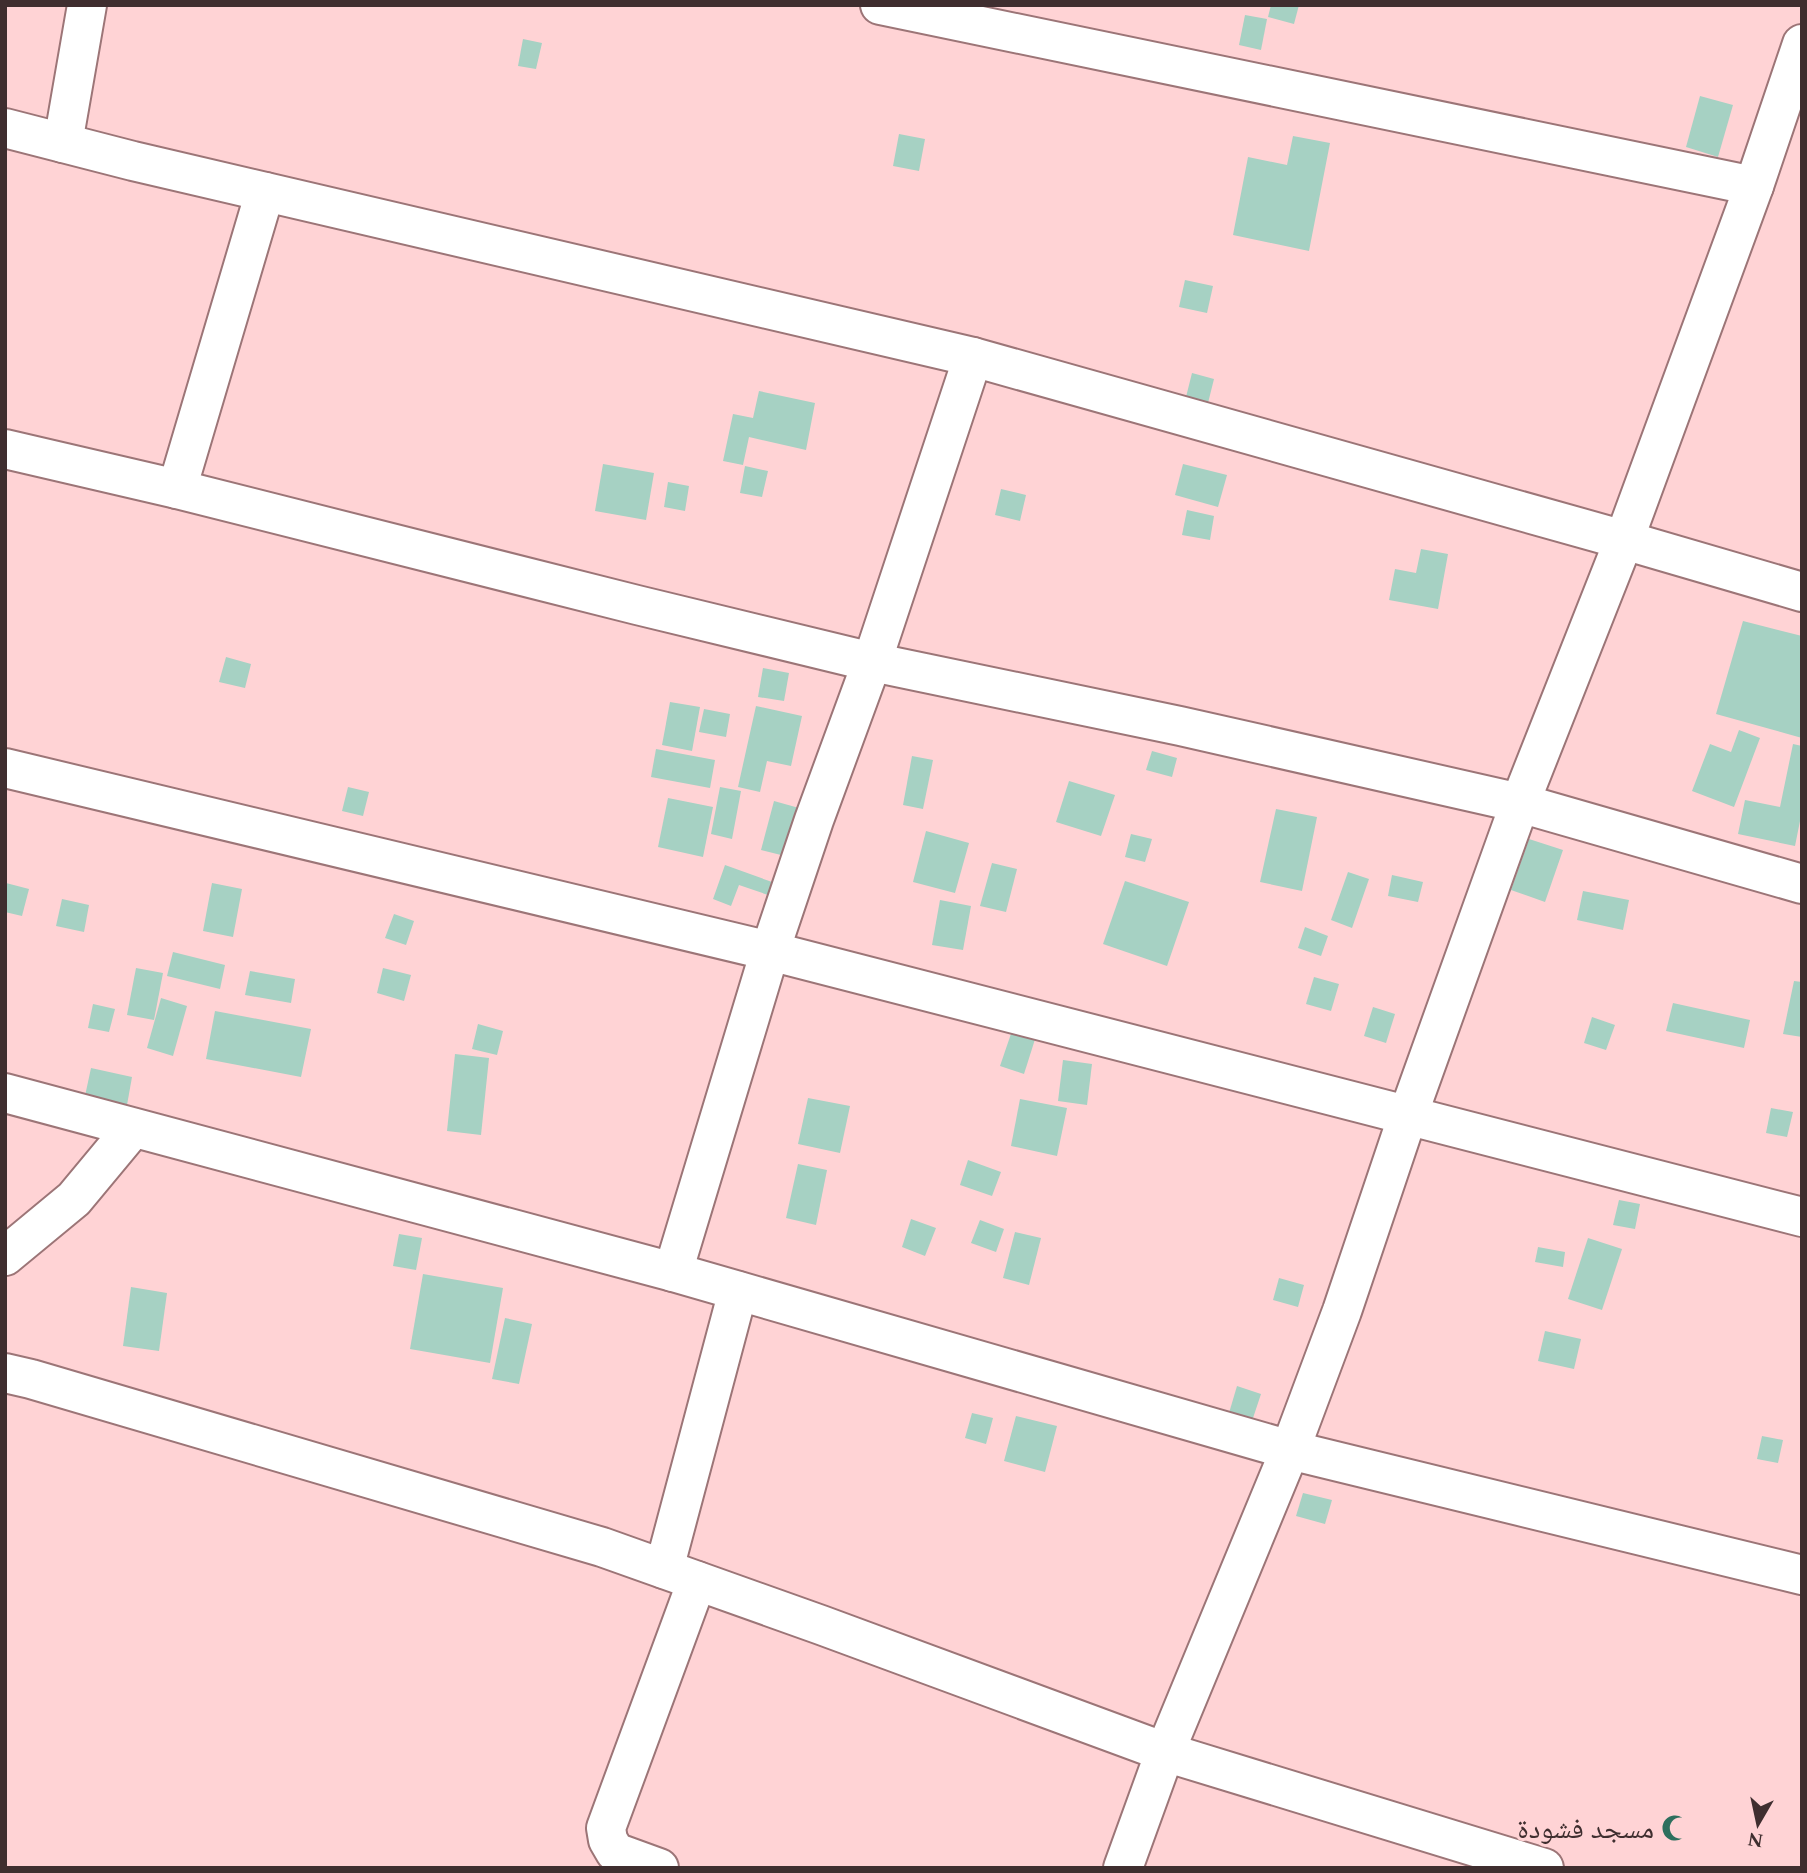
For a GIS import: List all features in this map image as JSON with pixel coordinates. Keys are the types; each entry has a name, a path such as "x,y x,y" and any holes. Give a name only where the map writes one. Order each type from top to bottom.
{"street":[{"path":"63,143 87,5"},
{"path":"880,5 1754,186"},
{"path":"1123,1868 1165,1752 1290,1450 1342,1311 1408,1115 1520,803 1624,540 1754,186 1802,44"},
{"path":"5,128 265,192 973,357 1802,592"},
{"path":"177,489 265,192"},
{"path":"673,1272 769,951 872,662 973,357"},
{"path":"5,449 177,489 872,662 1180,726 1520,803 1802,884"},
{"path":"5,768 769,951 1802,1217"},
{"path":"5,1093 673,1272 1290,1450 1802,1575"},
{"path":"5,1256 74,1199 132,1128"},
{"path":"659,1868 615,1852 608,1840 606,1828 680,1575 738,1291"},
{"path":"5,1373 602,1547 1165,1752 1544,1868"}],"building":[{"path":"1271,5 1299,5 1294,24 1268,17"},
{"path":"1245,15 1267,19 1261,50 1239,45"},
{"path":"523,39 542,43 536,69 518,66"},
{"path":"1700,96 1733,105 1718,157 1686,147"},
{"path":"899,134 925,139 919,171 893,166"},
{"path":"1293,136 1330,143 1309,251 1233,235 1248,157 1287,165"},
{"path":"1185,280 1213,286 1207,313 1179,307"},
{"path":"1192,373 1214,379 1208,403 1186,397"},
{"path":"759,391 815,403 806,450 749,437 743,465 723,461 733,414 753,418"},
{"path":"603,464 654,473 646,520 595,511"},
{"path":"1183,464 1227,475 1218,507 1175,495"},
{"path":"745,466 768,471 762,497 740,493"},
{"path":"668,482 689,486 685,511 664,507"},
{"path":"1001,489 1026,495 1020,521 995,515"},
{"path":"1187,510 1214,516 1210,540 1182,535"},
{"path":"1421,549 1448,554 1438,609 1389,600 1395,569 1416,573"},
{"path":"1743,621 1802,636 1802,738 1716,714"},
{"path":"226,657 251,664 245,688 219,682"},
{"path":"763,668 789,673 784,701 758,697"},
{"path":"670,702 700,707 692,751 662,745"},
{"path":"756,706 802,716 791,766 767,761 760,792 738,787"},
{"path":"704,709 730,714 726,737 699,732"},
{"path":"1739,730 1760,738 1734,807 1692,791 1710,744 1731,752"},
{"path":"1793,744 1802,746 1802,811 1795,846 1738,834 1745,800 1780,807"},
{"path":"656,749 715,760 710,788 651,777"},
{"path":"1152,751 1177,758 1172,777 1146,770"},
{"path":"912,756 933,760 923,809 903,805"},
{"path":"1069,781 1115,795 1101,836 1056,822"},
{"path":"348,787 369,792 363,816 342,811"},
{"path":"720,787 741,791 732,839 711,834"},
{"path":"668,798 713,807 703,857 658,847"},
{"path":"774,801 799,808 785,856 761,850"},
{"path":"1276,809 1317,817 1302,891 1260,882"},
{"path":"926,831 969,843 955,893 913,882"},
{"path":"1131,834 1152,839 1145,862 1125,857"},
{"path":"1529,839 1563,850 1545,902 1511,890"},
{"path":"992,863 1017,869 1006,912 980,906"},
{"path":"725,865 772,882 768,895 739,885 731,906 713,899"},
{"path":"1348,872 1369,879 1352,928 1331,920"},
{"path":"1392,875 1423,882 1418,902 1388,896"},
{"path":"1125,881 1189,902 1167,966 1103,944"},
{"path":"6,883 29,889 22,916 5,912"},
{"path":"212,883 242,889 233,937 203,931"},
{"path":"1583,891 1629,900 1623,930 1577,920"},
{"path":"62,899 89,905 84,932 56,926"},
{"path":"940,900 971,906 963,950 932,945"},
{"path":"394,914 414,921 406,945 385,938"},
{"path":"1305,927 1328,936 1321,956 1298,948"},
{"path":"173,952 225,965 220,989 167,976"},
{"path":"136,968 163,973 154,1020 127,1015"},
{"path":"383,968 411,975 404,1001 377,993"},
{"path":"250,971 295,979 291,1003 245,995"},
{"path":"1314,977 1339,984 1331,1011 1306,1004"},
{"path":"1794,981 1802,982 1802,1037 1783,1034"},
{"path":"161,998 187,1006 173,1056 147,1048"},
{"path":"1673,1003 1750,1020 1744,1048 1666,1031"},
{"path":"93,1004 115,1009 109,1032 88,1028"},
{"path":"1373,1007 1395,1014 1386,1043 1364,1036"},
{"path":"215,1011 311,1029 301,1077 206,1059"},
{"path":"1592,1017 1615,1025 1606,1050 1584,1043"},
{"path":"478,1024 503,1031 497,1055 472,1049"},
{"path":"1014,1025 1037,1033 1024,1074 1000,1066"},
{"path":"455,1054 489,1058 481,1135 447,1131"},
{"path":"1063,1060 1092,1064 1087,1105 1058,1101"},
{"path":"91,1068 132,1077 127,1105 85,1096"},
{"path":"808,1098 850,1106 840,1153 798,1144"},
{"path":"1020,1099 1067,1108 1057,1156 1011,1146"},
{"path":"1771,1108 1793,1112 1787,1137 1766,1133"},
{"path":"968,1160 1001,1172 992,1196 960,1185"},
{"path":"798,1164 827,1170 816,1225 786,1218"},
{"path":"1619,1200 1640,1204 1635,1229 1613,1225"},
{"path":"911,1219 936,1228 925,1256 902,1247"},
{"path":"980,1220 1004,1229 996,1252 971,1243"},
{"path":"1015,1232 1041,1238 1029,1285 1003,1278"},
{"path":"399,1234 422,1238 416,1270 393,1266"},
{"path":"1588,1238 1622,1249 1602,1310 1568,1299"},
{"path":"1538,1247 1565,1252 1563,1267 1535,1262"},
{"path":"423,1274 503,1288 490,1363 410,1349"},
{"path":"1279,1278 1304,1285 1298,1307 1273,1300"},
{"path":"131,1287 167,1293 159,1351 123,1346"},
{"path":"505,1318 532,1324 519,1384 492,1379"},
{"path":"1545,1331 1581,1339 1574,1369 1538,1361"},
{"path":"1237,1386 1261,1394 1252,1421 1229,1413"},
{"path":"972,1413 993,1418 986,1444 965,1438"},
{"path":"1016,1416 1057,1426 1045,1472 1004,1461"},
{"path":"1762,1436 1783,1440 1778,1463 1757,1459"},
{"path":"1303,1493 1332,1500 1325,1524 1296,1516"}],"place":[{"name":"مسجد فشودة","path":"1675,1828"}]}
